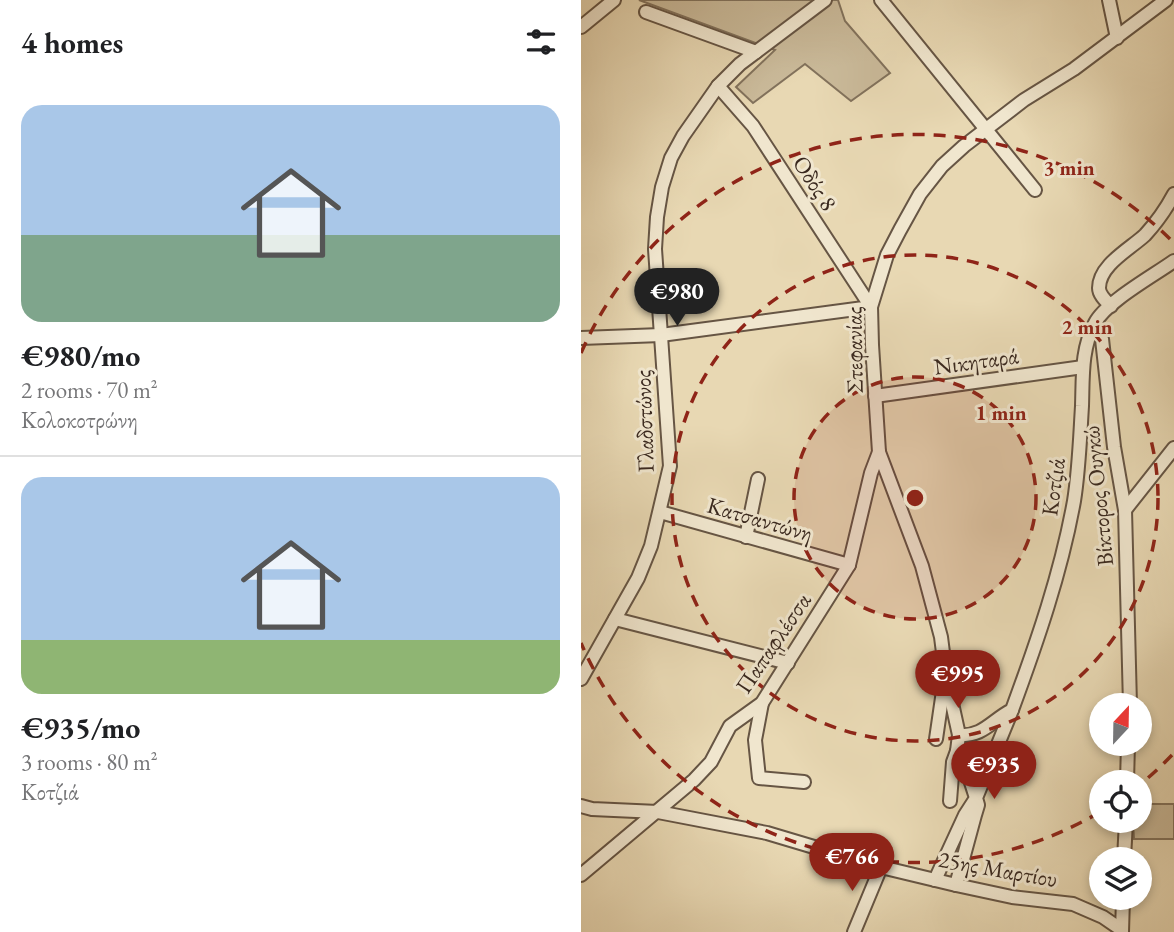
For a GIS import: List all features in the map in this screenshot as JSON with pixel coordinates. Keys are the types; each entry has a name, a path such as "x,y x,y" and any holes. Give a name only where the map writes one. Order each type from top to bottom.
{"street":[{"path":"581,27 614,0"},
{"name":"Γλαδστώνος","path":"581,679 638,578 652,546 670,466 655,249 662,187 671,158 718,86 740,64 825,0"},
{"path":"881,0 1035,190"},
{"path":"1109,0 1117,38"},
{"name":"Στεφανίας","path":"960,735 946,676 941,637 922,566 879,452 871,307 887,255 920,194 942,166 1024,100 1117,38 1166,0"},
{"path":"646,12 756,52"},
{"name":"Οδός 8","path":"718,86 753,126 871,307"},
{"path":"1111,306 1100,293 1102,277 1109,267 1170,212 1174,194"},
{"name":"Κοτζιά","path":"955,885 978,805 976,799 1043,625 1067,532 1078,474 1084,352 1097,319 1174,261"},
{"path":"581,338 661,335 871,307"},
{"name":"Βίκτορος Ουγκώ","path":"1092,330 1102,339 1114,447 1125,510 1129,693"},
{"name":"Νικηταρά","path":"875,397 1083,367"},
{"path":"1125,510 1174,448"},
{"name":"Παπαφλέσσα","path":"581,875 658,812 708,766 730,726 762,703 849,565 871,473 879,452"},
{"path":"746,537 758,479"},
{"name":"Κατσαντώνη","path":"660,512 849,565"},
{"path":"615,619 787,663"},
{"path":"936,739 946,676"},
{"path":"762,703 755,740 759,778 804,782"},
{"path":"950,801 953,762 960,735 978,734 998,717 1012,710"},
{"path":"935,880 965,815 976,799 967,770 957,751"},
{"name":"25ης Μαρτίου","path":"581,806 592,809 658,812 780,836 881,867 955,885 1012,897 1073,904 1103,917 1122,931"},
{"path":"854,932 881,867"},
{"path":"1122,931 1123,910"}],"shaded area":[{"path":"639,0 838,0 845,21 890,73 851,101 805,64 753,103 736,87 775,50"},
{"path":"1152,804 1174,804 1174,839 1134,839 1134,833 1152,833"}]}
